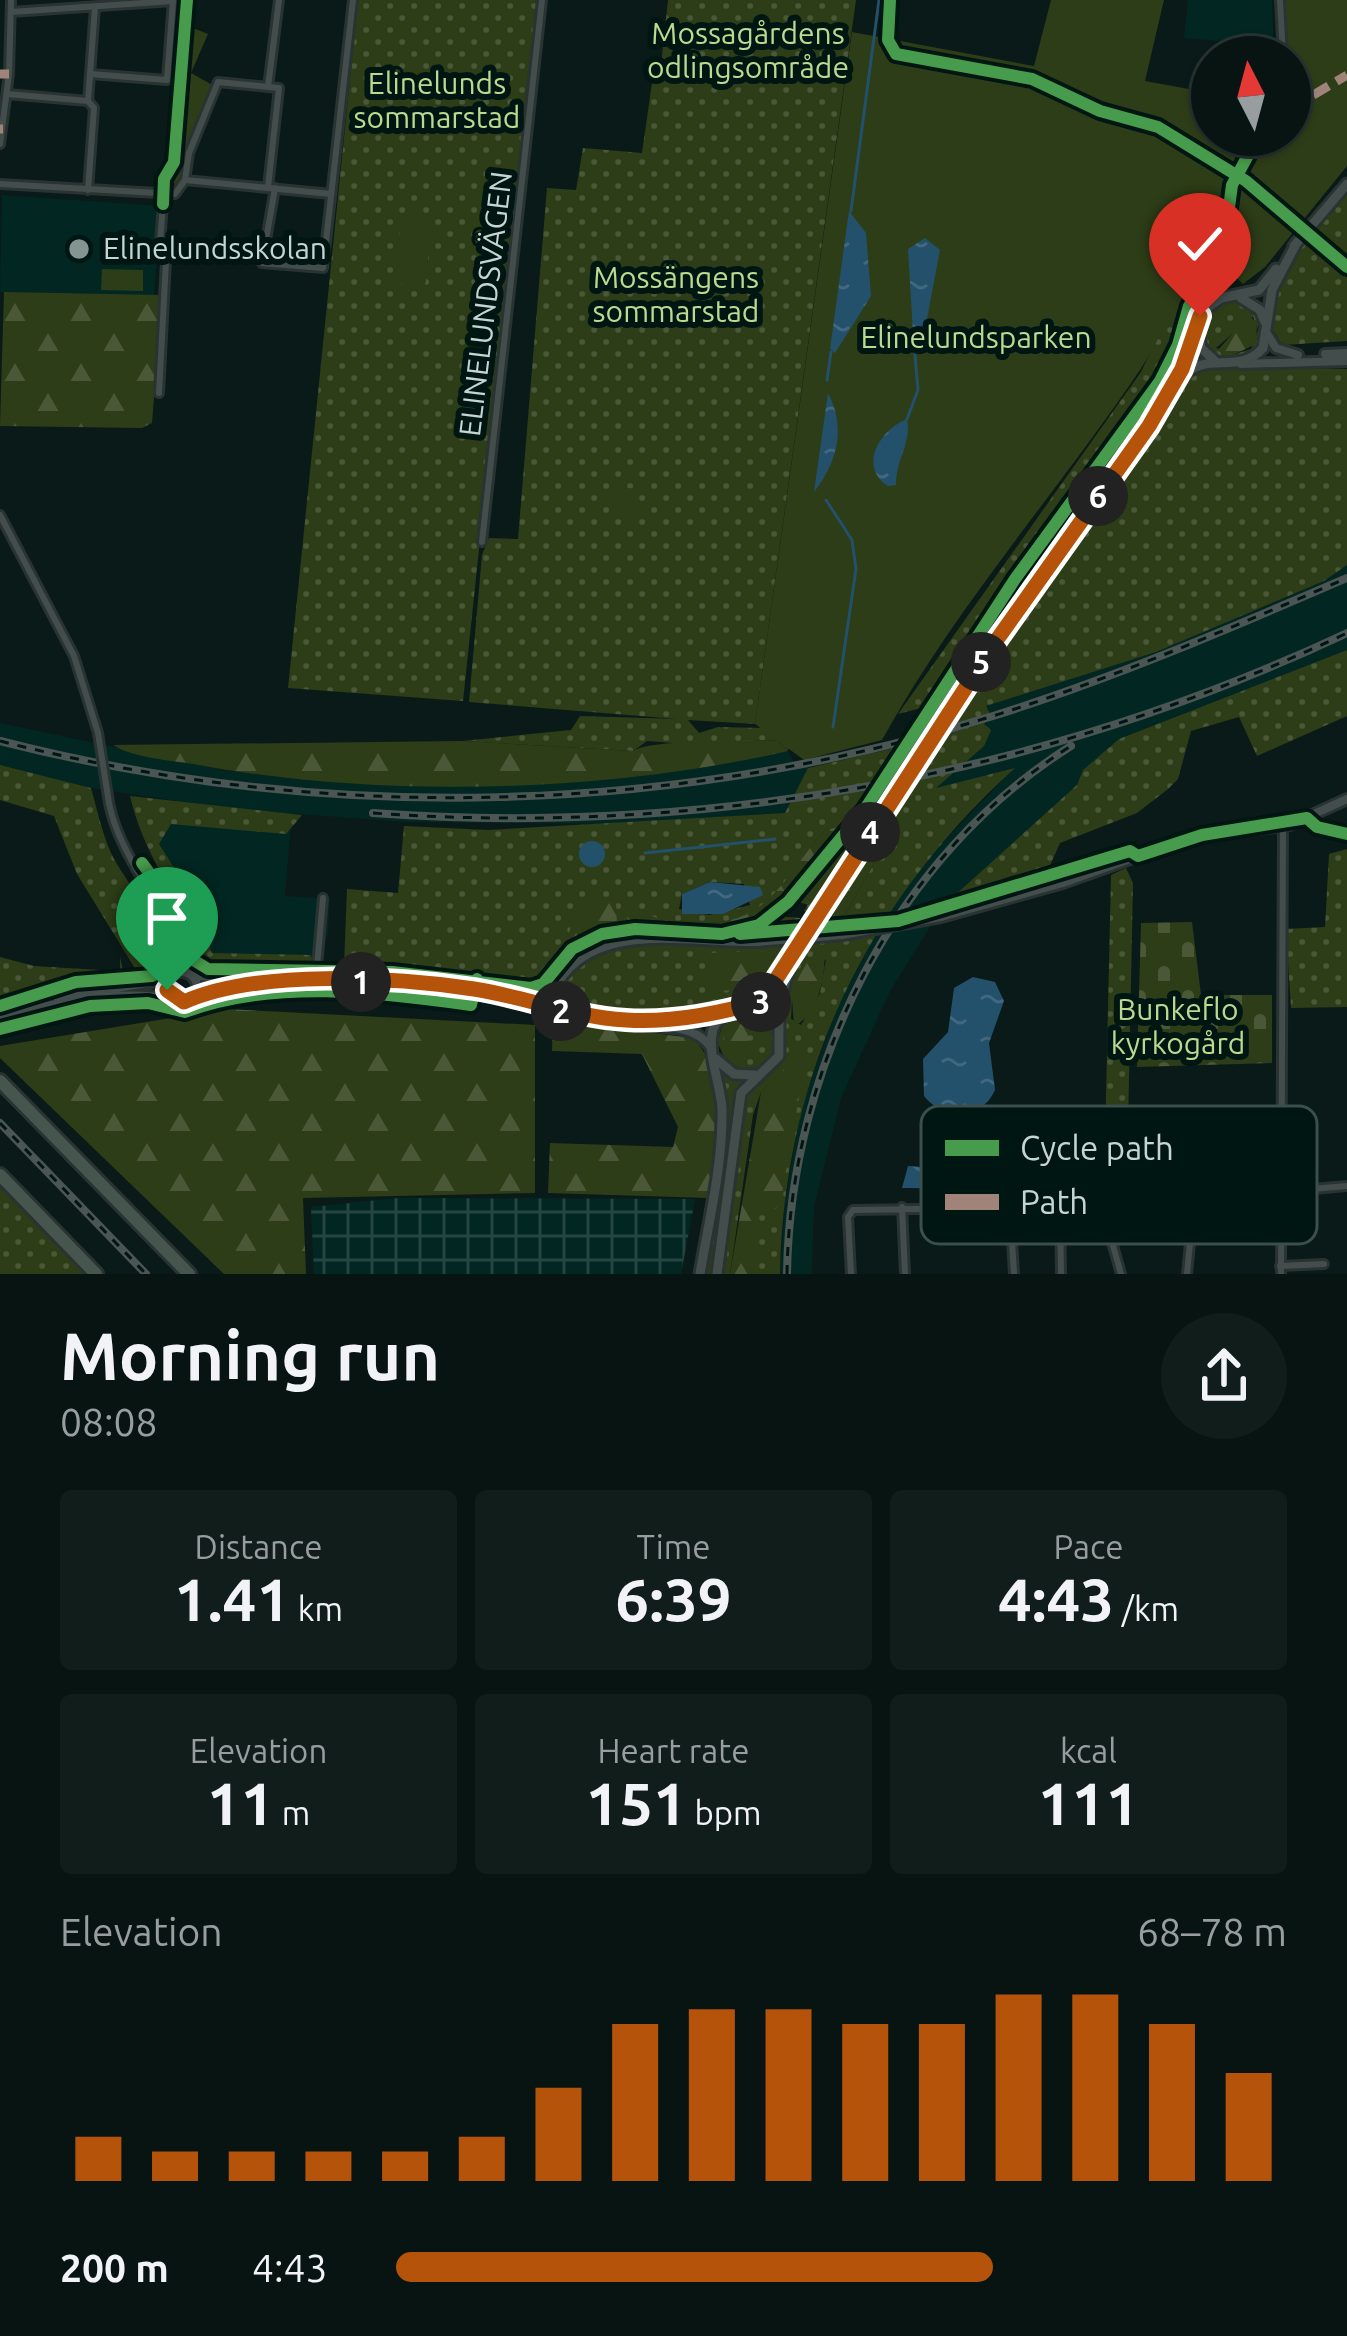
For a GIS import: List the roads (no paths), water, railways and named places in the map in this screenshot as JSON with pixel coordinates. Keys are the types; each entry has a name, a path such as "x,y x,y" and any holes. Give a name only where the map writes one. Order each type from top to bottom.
{"highway":[{"path":"0,1081 187,1272"},
{"path":"0,1175 90,1269"}],"main road":[{"path":"1149,426 1209,305 1259,290 1347,184"},
{"path":"700,1274 722,1128 714,1054 716,1024 731,1010 770,996 996,641 1192,367 1240,364 1258,354 1276,279 1298,242"},
{"path":"1236,296 1255,304 1266,327"},
{"path":"1198,328 1201,348 1216,362"},
{"path":"717,1274 741,1093 779,1056 784,982 808,930"},
{"path":"745,1006 763,1009 779,1027"},
{"path":"714,1054 734,1074 759,1074"}],"street":[{"path":"0,144 11,0"},
{"path":"268,87 279,0"},
{"path":"0,184 175,194 185,180 189,153 218,82 279,88 262,262 323,268 353,0"},
{"name":"ELINELUNDSVÄGEN","path":"482,542 542,0"},
{"path":"1280,0 1282,36"},
{"path":"11,12 173,1 166,80 90,74"},
{"path":"88,101 95,7"},
{"path":"7,94 88,101 94,108 88,190"},
{"path":"185,180 331,194"},
{"path":"159,393 163,204"},
{"path":"1266,327 1287,354 1347,357"},
{"path":"1240,364 1347,357"},
{"path":"0,515 74,656 98,733 122,848 167,928 173,999"},
{"path":"547,1007 568,967 596,947 644,940 757,942 842,935 941,917 1063,883 1189,838 1283,826 1347,799"},
{"path":"1307,818 1316,827"},
{"path":"1283,826 1284,1106"},
{"path":"142,881 167,915 191,975 193,998"},
{"path":"316,982 323,898"},
{"path":"0,1018 51,999 191,975 474,989 578,1015 693,1031 714,1054"},
{"path":"0,1018 75,1000 193,998 221,989 297,981"},
{"path":"578,1015 650,1021 731,1010"},
{"path":"1317,1189 1347,1186"},
{"path":"902,1207 904,1274"},
{"path":"851,1274 848,1217 853,1210 921,1207"},
{"path":"1012,1244 1014,1274"},
{"path":"1061,1244 1061,1274"},
{"path":"1113,1244 1121,1274"},
{"path":"1187,1274 1190,1244"},
{"path":"1281,1270 1324,1264"}],"water":[{"path":"849,211 866,233 871,296 835,353 830,349"},
{"path":"925,238 940,250 926,324 913,332 908,249"},
{"path":"828,393 837,418 837,444 814,492"},
{"path":"907,419 896,485 888,486 874,468 876,449 889,431"},
{"path":"592,841 605,854 592,867 579,854"},
{"path":"710,882 760,887 763,895 723,914 682,914 682,894"},
{"path":"973,977 995,982 1004,1001 989,1043 995,1090 983,1106 935,1106 924,1096 923,1059 948,1032 954,988"},
{"path":"908,1166 921,1167 921,1188 902,1188"}],"waterway":[{"path":"851,211 879,0"},
{"path":"907,419 918,390 913,332"},
{"path":"827,380 831,352"},
{"path":"826,500 852,540 856,569 833,727"},
{"path":"645,853 775,839"}],"railway":[{"path":"0,741 123,768 247,786 372,796 498,797 623,790 748,774 872,749 993,716 1128,669 1347,578"},
{"path":"373,813 498,818 623,815 871,786 1114,725 1232,683 1347,633"},
{"path":"787,1274 793,1197 808,1120 832,1046 864,974 904,908 952,846 1008,792 1071,746"},
{"path":"0,1123 146,1274"}],"place":[{"name":"Elinelundsskolan","path":"79,249"}],"park label":[{"name":"Mossagårdens odlingsområde","path":"748,51"},
{"name":"Elinelunds sommarstad","path":"437,101"},
{"name":"Mossängens sommarstad","path":"676,295"},
{"name":"Elinelundsparken","path":"976,338"},
{"name":"Bunkeflo kyrkogård","path":"1178,1027"}]}
